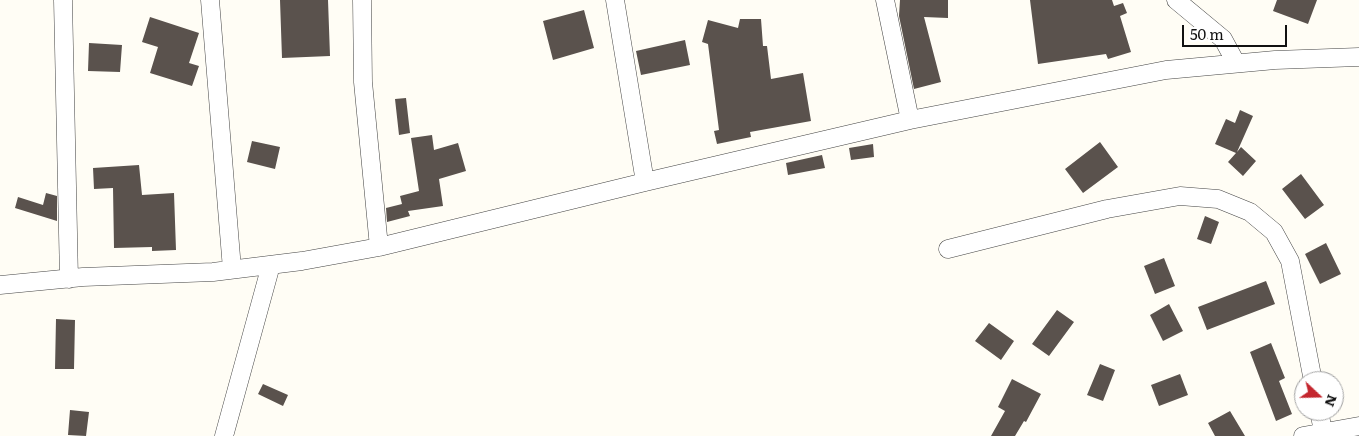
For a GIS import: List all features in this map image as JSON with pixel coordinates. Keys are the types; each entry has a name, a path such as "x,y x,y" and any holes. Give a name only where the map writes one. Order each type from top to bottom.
{"street":[{"path":"63,0 69,279"},
{"path":"210,0 232,270"},
{"path":"362,0 363,82 379,248"},
{"path":"615,0 645,182"},
{"path":"885,0 910,120"},
{"path":"1176,0 1224,39 1236,64"},
{"path":"0,285 69,279 232,270 379,248 645,182 910,120 1166,70 1359,57"},
{"path":"948,249 1107,209 1180,196 1218,199 1250,212 1274,232 1290,261 1311,371"},
{"path":"224,436 271,265"},
{"path":"1321,421 1323,431"},
{"path":"1303,436 1359,426"}],"building":[{"path":"280,0 328,0 330,56 282,58"},
{"path":"900,0 948,0 948,18 924,17 941,82 914,89 899,16"},
{"path":"1030,0 1112,0 1114,6 1123,3 1127,13 1120,16 1131,52 1108,59 1106,54 1038,64"},
{"path":"1277,0 1317,0 1308,24 1273,11"},
{"path":"584,10 594,48 553,60 543,21"},
{"path":"150,17 199,33 189,63 199,66 192,86 150,73 158,47 142,42"},
{"path":"740,19 761,19 763,46 767,46 771,79 803,73 811,121 750,132 751,137 717,144 714,131 719,130 708,44 702,42 708,20 738,28"},
{"path":"685,40 690,65 641,75 636,51"},
{"path":"89,43 122,45 120,72 88,71"},
{"path":"406,98 410,133 399,135 395,99"},
{"path":"1240,110 1253,116 1237,152 1241,147 1256,161 1243,176 1228,162 1236,153 1215,144 1226,119 1235,123"},
{"path":"432,135 434,150 458,143 466,171 439,179 443,206 408,211 410,216 387,222 386,208 402,204 400,196 419,191 411,138"},
{"path":"252,141 280,147 275,169 247,162"},
{"path":"1100,142 1118,167 1083,193 1065,169"},
{"path":"873,144 874,157 851,160 849,148"},
{"path":"822,155 825,168 788,175 786,163"},
{"path":"139,165 142,195 174,193 176,250 152,251 152,247 114,248 113,188 94,189 93,168"},
{"path":"1301,174 1324,205 1305,219 1282,189"},
{"path":"46,193 57,196 57,221 15,208 18,197 43,205"},
{"path":"1205,216 1219,222 1211,244 1197,239"},
{"path":"1326,243 1341,274 1320,284 1305,254"},
{"path":"1164,258 1175,286 1155,294 1144,266"},
{"path":"1266,281 1275,304 1207,330 1198,307"},
{"path":"1169,304 1183,331 1163,341 1150,315"},
{"path":"1057,310 1074,322 1049,356 1032,344"},
{"path":"56,319 75,320 74,369 55,369"},
{"path":"989,323 1014,341 1001,360 975,341"},
{"path":"1271,343 1285,378 1279,381 1292,414 1276,421 1250,352"},
{"path":"1100,364 1115,370 1103,401 1087,395"},
{"path":"1180,374 1188,395 1159,406 1151,385"},
{"path":"1012,379 1041,394 1026,422 1024,421 1015,436 991,436 1005,411 998,407"},
{"path":"263,384 288,395 283,406 258,394"},
{"path":"70,410 89,412 86,436 68,435"},
{"path":"1230,411 1245,436 1215,436 1208,423"}]}
